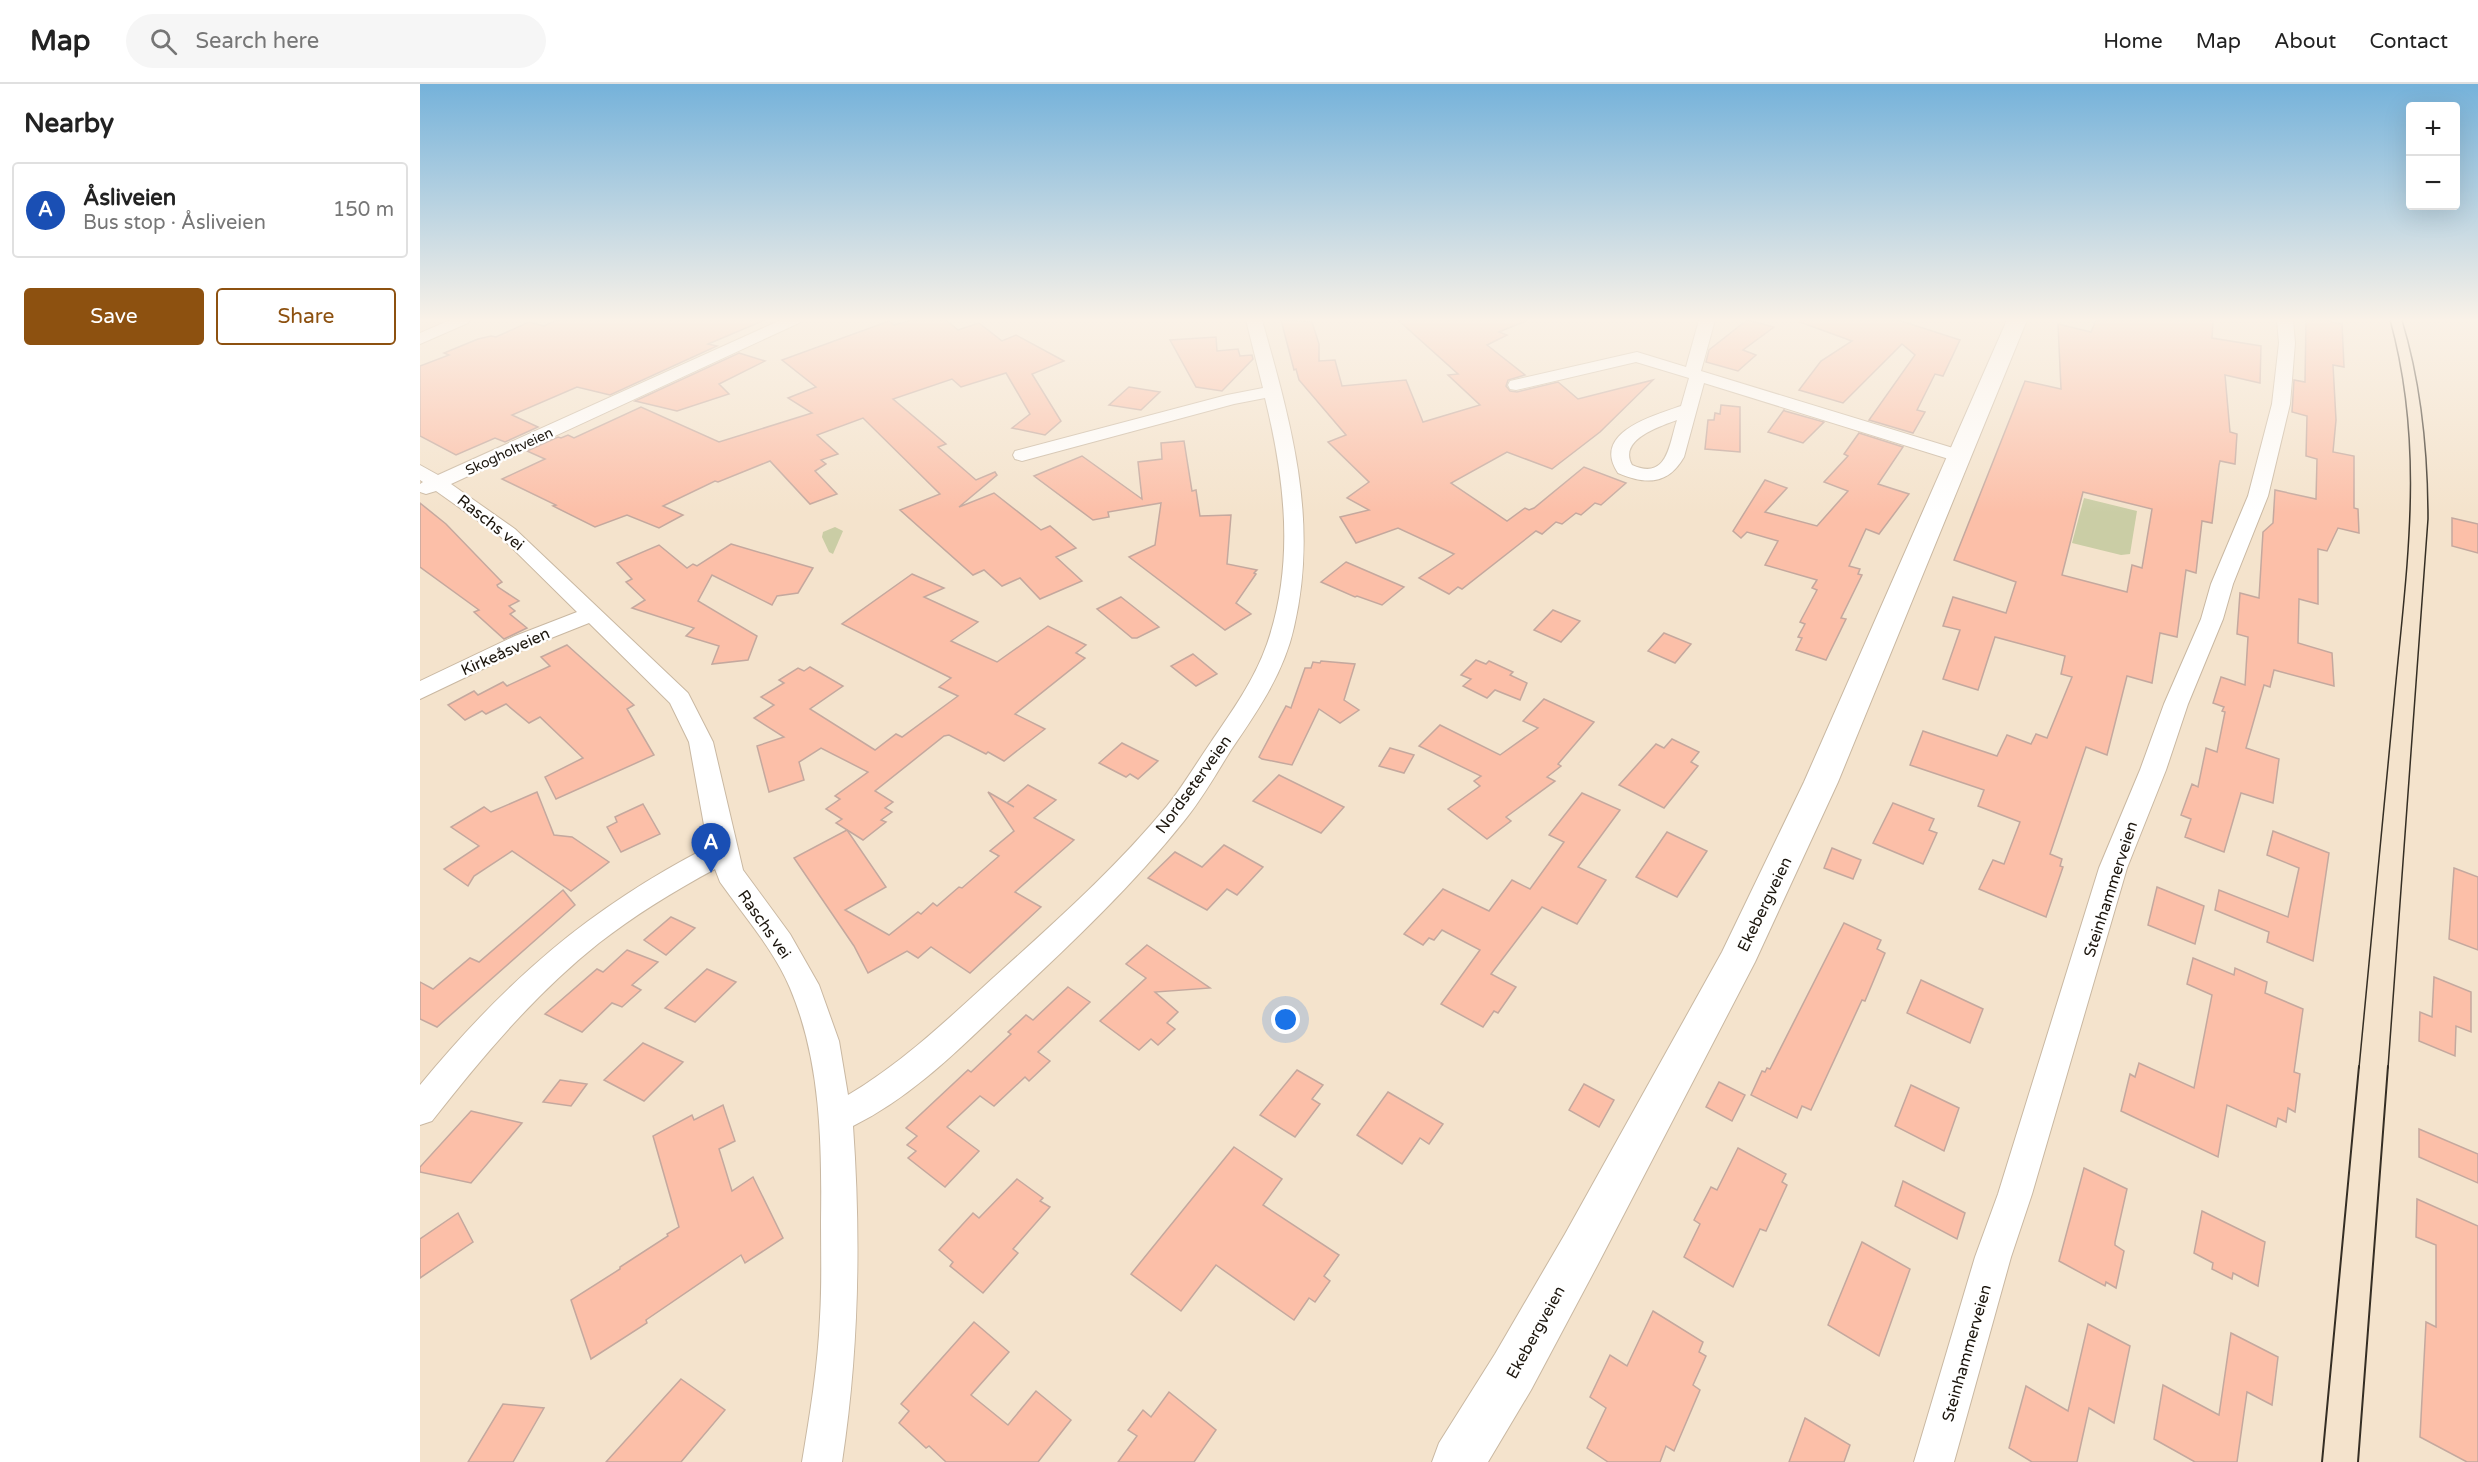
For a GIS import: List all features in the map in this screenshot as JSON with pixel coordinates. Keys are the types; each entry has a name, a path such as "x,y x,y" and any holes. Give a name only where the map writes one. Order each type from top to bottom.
{"main road":[{"name":"Ekebergveien","path":"1458,1462 1513,1372 1736,962 1821,782 1990,384"}],"street":[{"name":"Skogholtveien","path":"426,481 646,384"},
{"name":"Nordseterveien","path":"836,1118 858,1108 876,1096 939,1046 1061,935 1129,866 1176,813 1248,710 1273,662 1283,627 1295,538 1292,488 1269,384"},
{"path":"1689,409 1635,432 1626,440 1621,448 1621,464 1625,470 1635,474 1656,476 1671,468 1689,409 1693,384"},
{"path":"1728,384 1959,456"},
{"name":"Steinhammerveien","path":"1934,1462 1993,1257 2015,1194 2113,868 2153,770 2176,704 2212,619 2222,584 2258,496 2282,404 2284,384"},
{"path":"1022,455 1233,399 1271,392"},
{"name":"Raschs vei","path":"426,481 508,533 671,689 688,712 705,756 723,852 730,874 780,943 804,985 822,1041 836,1118 839,1168 839,1317 833,1393 822,1462"},
{"name":"Kirkeåsveien","path":"420,691 523,641 592,614"},
{"path":"420,1110 476,1044 532,986 581,942 659,888 723,852"}],"green space":[{"path":"2084,498 2137,511 2130,554 2121,555 2072,543"},
{"path":"835,527 843,531 833,554 829,552 822,537 823,532"}],"building":[{"path":"420,384 633,384 610,395 577,387 512,415 538,427 505,442 495,438 456,455 420,436"},
{"path":"671,384 719,384 729,394 677,411 635,401"},
{"path":"813,384 936,384 893,399 946,444 938,447 976,480 995,472 997,475 959,507 994,493 1041,530 1050,526 1076,548 1056,557 1082,581 1040,599 1020,578 1002,586 984,570 973,575 900,510 940,494 863,418 817,435 838,454 821,460 826,464 815,471 837,494 810,504 770,461 718,482 715,481 663,506 683,515 659,528 627,515 595,527 502,479 545,459 527,451 558,437 568,435 574,438 641,407 719,442 812,413 788,398 816,387"},
{"path":"1013,384 1038,384 1061,421 1045,435 1012,428 1030,414"},
{"path":"1195,384 1228,384 1222,391 1196,387"},
{"path":"1303,384 1408,384 1423,422 1480,405 1458,384 1507,384 1510,391 1517,392 1549,384 1561,384 1578,399 1636,384 1649,384 1600,432 1552,469 1507,452 1451,483 1507,521 1525,508 1529,510 1534,508 1584,467 1626,483 1601,505 1595,503 1581,515 1576,513 1562,524 1556,522 1542,534 1536,531 1462,589 1458,587 1449,594 1419,578 1454,554 1398,528 1356,543 1340,517 1369,510 1347,498 1369,482 1328,442 1346,435"},
{"path":"1803,384 1862,384 1843,403 1799,390"},
{"path":"1894,384 1930,384 1917,410 1925,412 1913,433 1869,420"},
{"path":"2024,384 2040,384 2061,389 2061,384 2226,384 2230,432 2237,434 2235,464 2220,461 2212,523 2202,521 2196,573 2186,570 2177,637 2160,633 2152,683 2127,676 2107,755 2086,747 2050,854 2062,859 2060,866 2063,867 2046,917 1979,889 1993,860 2004,864 2020,822 1978,806 1984,790 1910,765 1923,731 1997,756 2007,735 2031,744 2036,734 2047,738 2072,677 2061,674 2065,656 1995,637 1978,690 1943,679 1960,630 1943,626 1953,597 2006,613 2016,582 1954,560","holes":["2083,492 2152,509 2142,568 2132,565 2127,592 2062,575"]},
{"path":"2294,384 2334,384 2336,420 2333,452 2354,456 2354,508 2358,509 2359,533 2338,528 2327,551 2318,549 2318,604 2299,599 2298,643 2332,653 2334,686 2274,670 2270,687 2264,685 2246,748 2279,759 2273,803 2241,793 2224,852 2185,837 2191,819 2181,815 2192,784 2198,787 2206,748 2217,752 2225,712 2222,711 2224,707 2213,703 2221,677 2245,685 2248,637 2237,634 2240,593 2259,598 2263,532 2273,523 2275,490 2316,499 2317,459 2306,456 2307,416 2292,412"},
{"path":"1129,387 1160,392 1141,410 1109,405"},
{"path":"1721,405 1740,407 1740,452 1705,449 1708,420 1714,420 1715,413 1720,414"},
{"path":"1784,410 1824,422 1803,443 1768,432"},
{"path":"1859,433 1903,447 1878,484 1909,494 1879,534 1866,529 1849,566 1860,569 1858,574 1862,575 1841,618 1846,619 1826,660 1796,650 1802,638 1798,637 1805,624 1800,622 1817,590 1812,588 1817,580 1765,565 1778,541 1747,532 1741,538 1733,531 1765,480 1787,488 1765,512 1817,526 1848,491 1824,482 1848,456 1844,454"},
{"path":"1184,441 1192,491 1196,490 1200,516 1231,515 1227,564 1257,570 1236,603 1251,614 1225,630 1129,557 1155,545 1161,503 1108,512 1109,517 1093,520 1034,476 1082,456 1142,499 1138,462 1162,459 1161,443"},
{"path":"420,503 446,524 502,582 497,585 498,587 519,601 509,606 515,611 510,614 527,628 504,639 474,612 479,610 420,567"},
{"path":"2452,518 2478,524 2478,553 2452,546"},
{"path":"731,544 813,568 798,593 777,596 772,605 712,575 698,601 757,636 748,660 712,664 719,646 686,636 694,628 632,608 645,600 626,582 632,579 617,563 659,545 687,568 693,564 697,566"},
{"path":"1346,562 1404,587 1382,605 1355,597 1321,582"},
{"path":"912,574 944,588 924,597 978,622 951,641 997,662 1048,626 1086,645 1076,653 1085,658 1015,714 1045,729 1004,761 949,735 944,736 875,791 893,802 885,808 892,812 881,820 886,822 863,840 836,823 842,819 826,809 840,799 835,796 868,772 821,748 799,762 804,780 769,792 757,746 784,737 754,718 774,705 761,697 784,683 779,680 798,668 804,671 810,667 843,686 810,709 875,750 896,734 902,737 958,696 939,687 951,678 842,624"},
{"path":"1121,597 1159,627 1137,638 1132,638 1097,609"},
{"path":"1553,610 1580,621 1561,642 1534,630"},
{"path":"1664,633 1691,644 1675,663 1648,651"},
{"path":"567,645 634,705 627,709 654,755 556,799 545,777 583,758 540,717 529,723 506,704 486,714 482,711 465,720 448,705 474,691 478,695 503,682 507,686 550,666 541,657"},
{"path":"1193,654 1217,674 1196,686 1171,666"},
{"path":"1476,660 1486,664 1489,661 1513,672 1510,675 1527,683 1520,700 1495,690 1487,698 1463,686 1471,679 1461,675"},
{"path":"1321,661 1355,664 1344,700 1359,710 1340,723 1319,709 1292,765 1262,759 1259,757 1286,706 1291,708 1305,668 1311,668 1313,662 1320,663"},
{"path":"1544,699 1594,722 1558,764 1561,766 1547,777 1555,781 1506,817 1511,821 1487,839 1448,809 1480,786 1474,781 1481,776 1419,746 1440,725 1500,755 1538,728 1523,721"},
{"path":"1672,739 1699,752 1691,762 1698,766 1664,808 1619,785 1656,744 1664,748"},
{"path":"1122,743 1158,761 1138,779 1130,774 1126,777 1099,763"},
{"path":"1390,748 1414,755 1404,773 1379,766"},
{"path":"1279,775 1344,807 1321,833 1253,801"},
{"path":"1028,785 1056,800 1034,818 1074,840 1015,892 1041,907 970,973 931,947 918,958 907,951 868,973 854,946 794,858 847,830 886,887 845,910 889,935 918,912 921,914 933,903 937,906 999,856 990,851 1014,831 988,792 1007,803"},
{"path":"537,792 554,835 572,837 609,862 571,891 512,851 474,876 468,886 444,869 479,846 451,827 484,807 491,812"},
{"path":"1582,793 1620,810 1578,867 1606,880 1577,924 1542,907 1491,974 1516,987 1498,1013 1494,1011 1483,1027 1441,1004 1480,950 1442,930 1434,940 1429,938 1423,945 1404,934 1443,889 1489,911 1512,880 1530,889 1564,842 1549,835"},
{"path":"1893,803 1934,819 1929,830 1937,833 1923,864 1873,843"},
{"path":"643,804 660,834 621,852 607,827 617,822 615,817"},
{"path":"2273,831 2329,853 2313,961 2267,942 2269,932 2215,910 2219,890 2288,917 2299,868 2267,855"},
{"path":"1667,832 1707,851 1677,897 1636,877"},
{"path":"1224,845 1263,867 1237,895 1227,889 1207,910 1148,878 1175,852 1202,867"},
{"path":"1832,848 1861,860 1853,879 1824,868"},
{"path":"2454,868 2478,877 2478,950 2449,939"},
{"path":"2157,887 2204,906 2195,944 2148,925"},
{"path":"563,890 575,905 437,1027 420,1019 420,982 433,989 470,958 479,962"},
{"path":"671,917 695,928 666,955 644,940"},
{"path":"1844,923 1881,940 1877,949 1885,953 1865,1001 1862,1000 1811,1110 1802,1106 1797,1118 1751,1095 1762,1071 1770,1069"},
{"path":"1147,945 1210,988 1155,992 1178,1012 1167,1023 1175,1029 1158,1045 1151,1039 1139,1050 1100,1021 1146,978 1126,964"},
{"path":"627,950 658,962 632,985 641,990 622,1007 612,1003 582,1032 545,1014 597,969 603,972"},
{"path":"2193,958 2234,975 2235,968 2267,982 2265,993 2303,1009 2294,1072 2300,1074 2295,1112 2288,1108 2286,1122 2278,1118 2276,1127 2227,1105 2218,1157 2121,1111 2130,1074 2135,1077 2139,1063 2194,1088 2212,995 2187,984"},
{"path":"707,969 736,982 695,1022 665,1008"},
{"path":"2434,977 2471,992 2471,1032 2456,1026 2455,1056 2419,1041 2420,1012 2432,1017"},
{"path":"1921,980 1983,1009 1970,1043 1907,1013"},
{"path":"1068,987 1090,1002 1038,1052 1050,1061 1029,1081 1025,1077 994,1106 980,1096 947,1127 979,1151 945,1187 908,1158 916,1151 907,1145 917,1136 906,1128 968,1070 971,1072 1011,1034 1008,1032 1026,1015 1033,1020"},
{"path":"643,1043 683,1062 644,1101 604,1080"},
{"path":"1297,1070 1323,1085 1312,1099 1320,1104 1295,1137 1260,1115"},
{"path":"560,1080 587,1084 571,1106 543,1102"},
{"path":"1719,1082 1745,1095 1732,1121 1706,1107"},
{"path":"1584,1084 1614,1100 1599,1127 1569,1110"},
{"path":"1911,1085 1959,1108 1944,1151 1895,1126"},
{"path":"1388,1092 1443,1124 1429,1144 1420,1138 1402,1164 1357,1135"},
{"path":"723,1105 735,1141 719,1149 732,1191 753,1177 783,1238 745,1263 741,1255 646,1320 647,1323 591,1359 571,1300 679,1227 653,1136 692,1115 694,1120"},
{"path":"471,1111 522,1123 471,1183 420,1172 420,1167"},
{"path":"2419,1129 2478,1154 2478,1183 2419,1157"},
{"path":"1234,1147 1282,1179 1263,1205 1339,1255 1324,1276 1330,1281 1315,1302 1309,1298 1294,1320 1216,1265 1181,1311 1131,1274"},
{"path":"1738,1148 1786,1174 1782,1182 1787,1185 1766,1231 1760,1229 1733,1287 1684,1257 1700,1224 1694,1220 1711,1187 1717,1190"},
{"path":"2084,1168 2127,1189 2115,1242 2115,1245 2124,1251 2116,1288 2106,1282 2105,1286 2059,1261"},
{"path":"1017,1179 1043,1198 1040,1201 1050,1207 1013,1249 1018,1253 983,1293 950,1266 953,1262 939,1250 973,1213 979,1218"},
{"path":"1903,1181 1965,1213 1957,1239 1895,1206"},
{"path":"2417,1199 2478,1226 2478,1462 2467,1462 2420,1437 2426,1322 2436,1327 2436,1245 2416,1237"},
{"path":"2202,1211 2265,1242 2258,1286 2233,1273 2232,1279 2212,1269 2213,1263 2194,1253"},
{"path":"458,1213 473,1242 420,1278 420,1239"},
{"path":"1862,1242 1910,1269 1879,1356 1828,1325"},
{"path":"1653,1311 1703,1342 1699,1352 1706,1356 1693,1385 1700,1390 1674,1451 1666,1446 1660,1462 1608,1462 1587,1448 1606,1408 1590,1397 1610,1355 1627,1366"},
{"path":"974,1322 1009,1352 971,1395 1008,1425 1036,1391 1071,1420 1038,1462 946,1462 929,1446 926,1448 899,1423 909,1411 901,1404"},
{"path":"2088,1324 2130,1346 2114,1423 2089,1408 2077,1462 2032,1462 2009,1448 2026,1386 2068,1411"},
{"path":"2231,1333 2278,1357 2272,1405 2247,1392 2237,1462 2195,1462 2154,1439 2163,1385 2219,1415"},
{"path":"681,1379 725,1410 681,1462 606,1462"},
{"path":"1169,1392 1216,1430 1194,1462 1118,1462 1137,1436 1128,1430 1143,1410 1151,1417"},
{"path":"503,1404 544,1408 513,1462 468,1462"},
{"path":"1805,1418 1850,1445 1844,1462 1789,1462"}],"tram line":[{"path":"2359,1068 2408,558 2410,464 2408,416 2403,384"},
{"path":"2388,1068 2428,519 2427,468 2423,419 2417,384"},
{"path":"2322,1462 2359,1066"},
{"path":"2358,1462 2388,1066"}],"place":[{"name":"Åsliveien","path":"711,873"}]}
